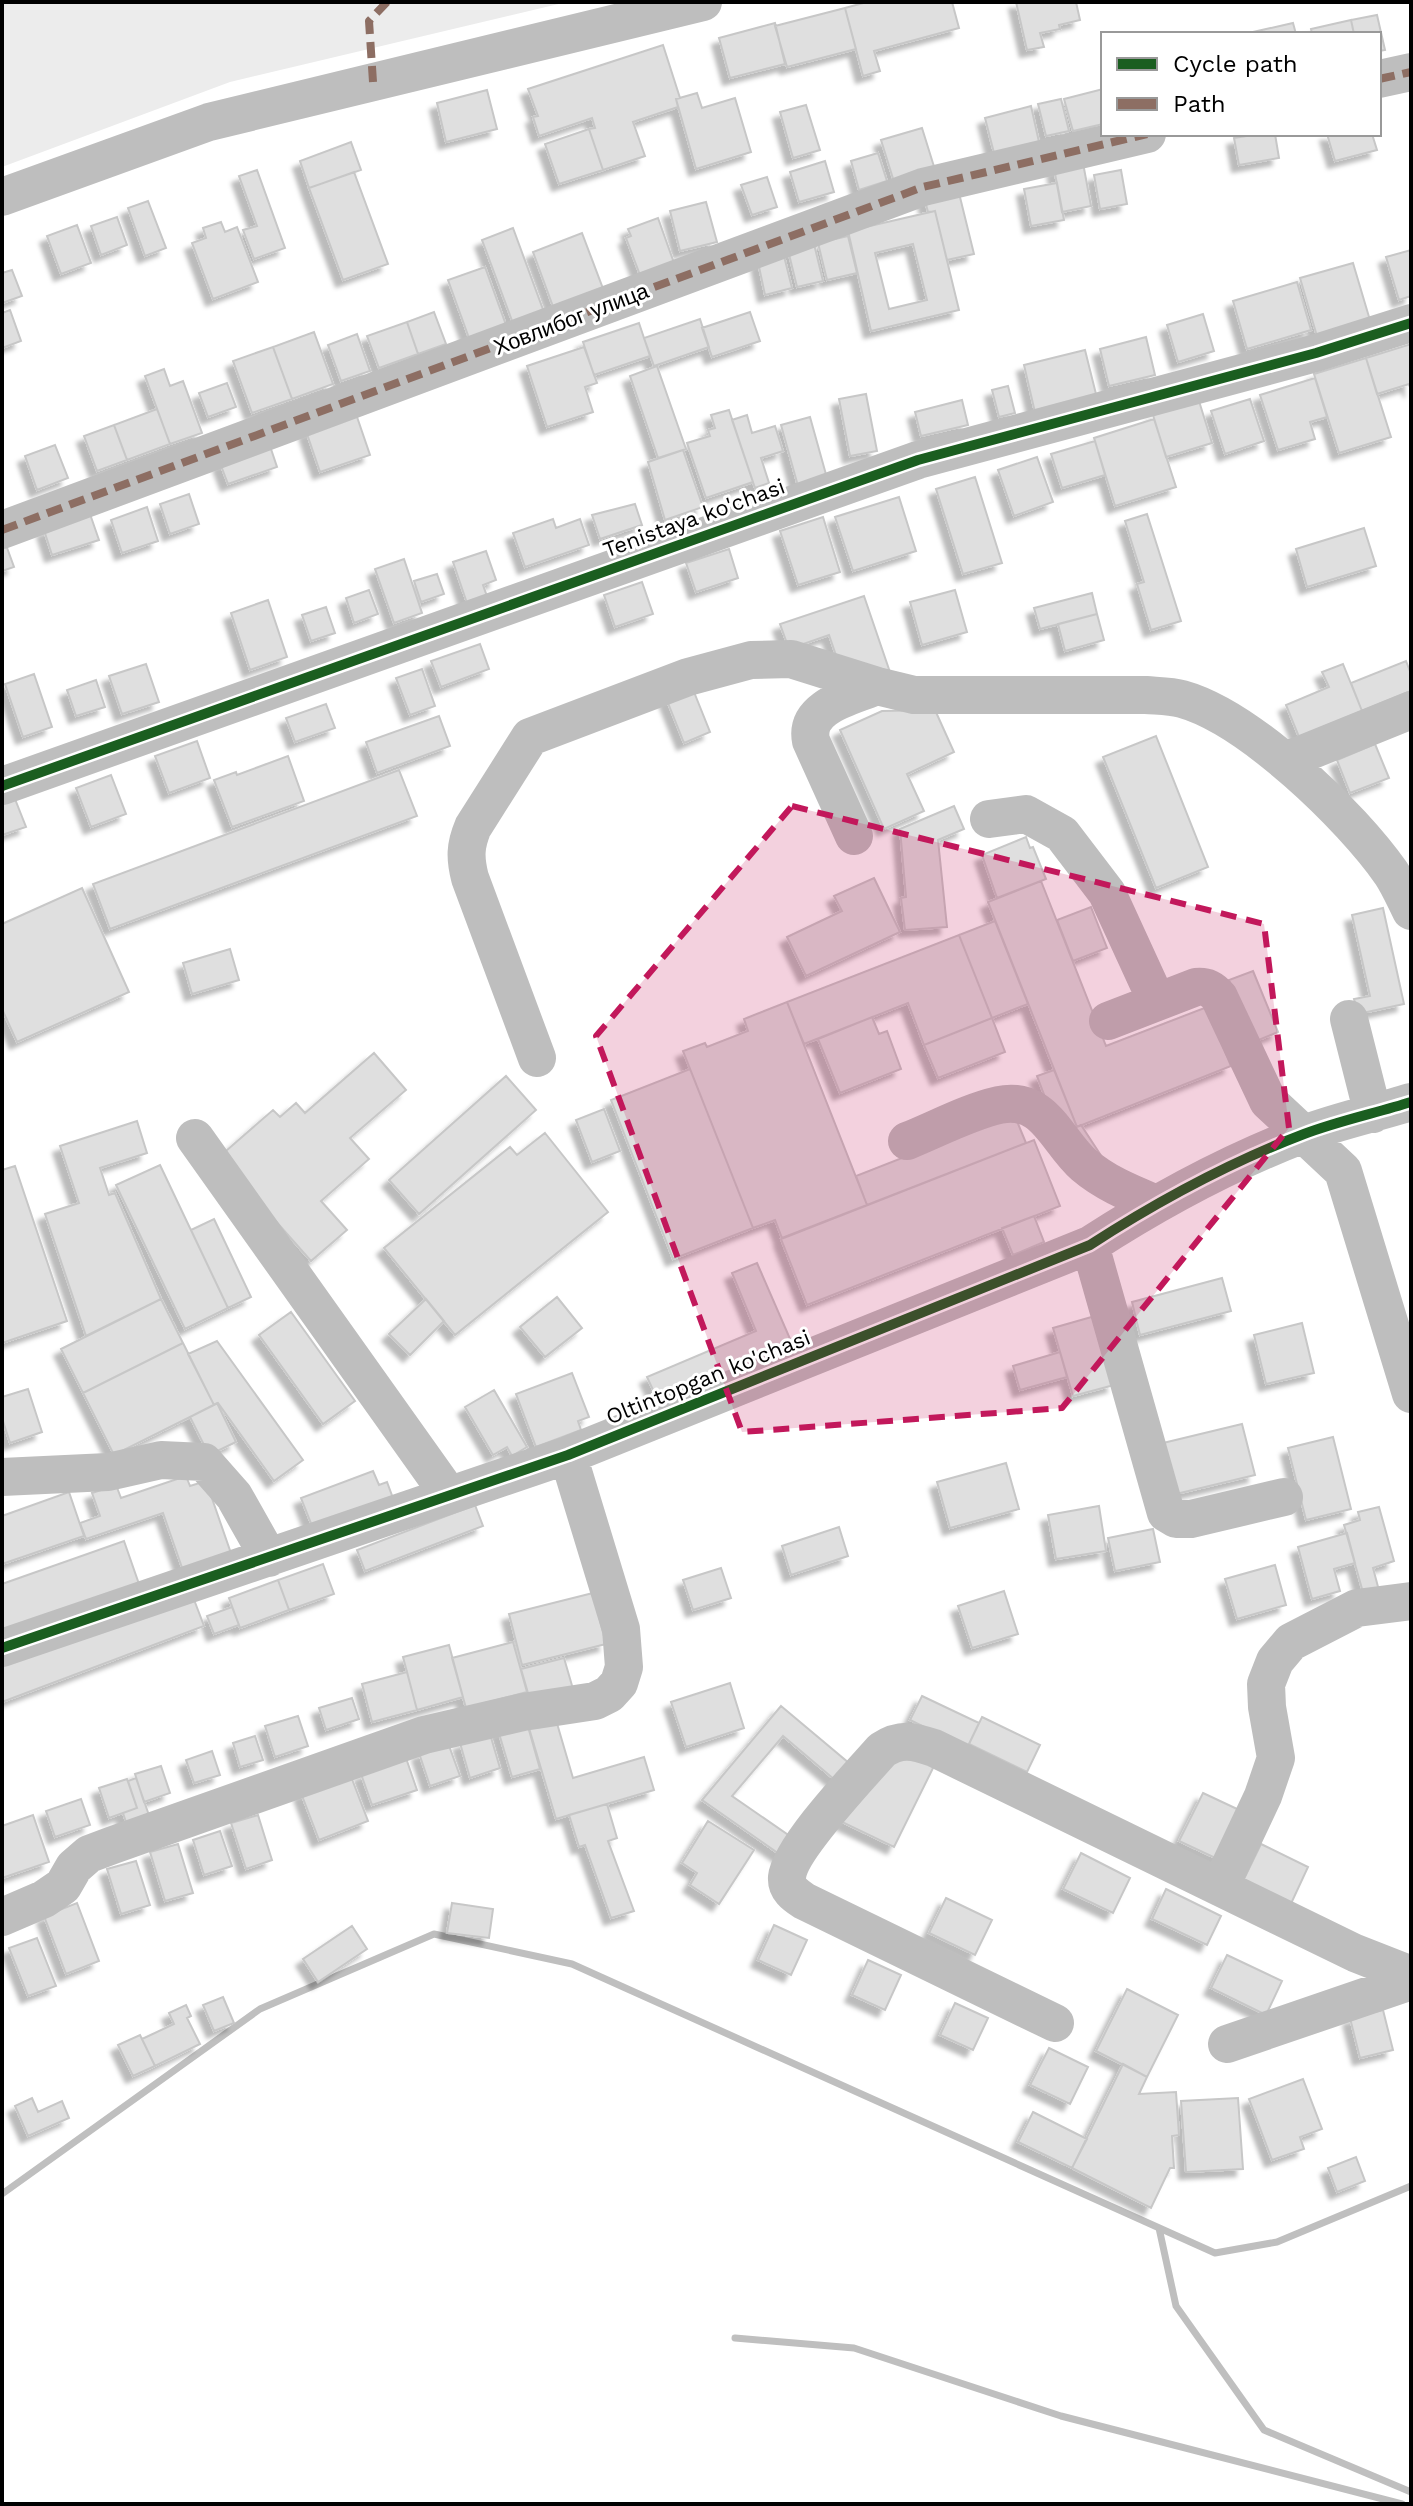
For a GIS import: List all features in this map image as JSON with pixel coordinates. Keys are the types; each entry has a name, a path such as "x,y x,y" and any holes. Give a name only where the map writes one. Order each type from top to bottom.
{"street":[{"path":"2,197 209,122 703,2"},
{"path":"1381,79 1411,72"},
{"name":"Ховлибог улица","path":"2,530 923,187 1139,136"},
{"name":"Tenistaya ko'chasi","path":"2,786 918,460 1316,353 1411,323"},
{"path":"537,1058 465,858 473,827 530,737 688,677 751,660 791,659 914,695 1146,695 1182,699 1221,715 1285,761 1342,815 1392,874 1411,911"},
{"path":"854,836 809,731 813,718 821,711 877,686"},
{"path":"1285,761 1411,710"},
{"path":"989,819 1026,814 1062,834 1107,893 1157,1002"},
{"path":"1108,1021 1196,987 1213,990 1219,997 1268,1101 1306,1133 1343,1171 1411,1394"},
{"path":"1349,1019 1373,1114"},
{"name":"Oltintopgan ko'chasi","path":"2,1648 568,1455 1090,1245 1154,1203 1306,1133 1411,1102"},
{"path":"907,1141 1000,1105 1026,1105 1049,1121 1083,1164 1119,1189 1154,1203"},
{"path":"195,1138 449,1495"},
{"path":"1090,1245 1166,1513 1176,1519 1191,1519 1284,1497"},
{"path":"2,1917 44,1899 63,1886 74,1867 89,1854 113,1845 424,1735 523,1712 595,1701 609,1694 619,1683 624,1667 621,1629 568,1455"},
{"path":"2,1477 108,1472 161,1460 204,1462 234,1496 269,1558"},
{"path":"1220,1887 1263,1796 1276,1758 1266,1684 1275,1661 1291,1642 1357,1608 1411,1601"},
{"path":"1055,2023 791,1892 786,1879 790,1865 815,1826 882,1750 893,1743 911,1740 934,1748 1411,1978"},
{"path":"1227,2044 1411,1978"}],"highlighted area":[{"path":"792,806 1264,924 1289,1128 1062,1408 742,1432 596,1036"}],"shaded area":[{"path":"2,2 567,2 230,82 2,167"}],"building":[{"path":"867,2 952,2 959,28 874,51 880,71 863,76 845,8"},
{"path":"1016,2 1076,2 1080,20 1040,33 1044,47 1027,50"},
{"path":"845,8 856,49 787,67 775,26"},
{"path":"1377,15 1381,32 1354,32 1351,20"},
{"path":"1351,20 1354,32 1312,32 1311,29"},
{"path":"775,23 785,64 730,78 719,38"},
{"path":"1293,23 1295,32 1253,32"},
{"path":"663,45 680,98 676,99 678,107 633,122 645,156 603,170 589,129 595,128 592,118 539,136 533,117 538,116 528,89"},
{"path":"487,90 497,129 446,142 437,103"},
{"path":"1101,90 1101,124 1073,131 1064,99"},
{"path":"697,93 702,108 735,98 751,152 696,169 676,99"},
{"path":"1061,99 1069,131 1046,136 1038,104"},
{"path":"806,105 820,150 793,158 780,112"},
{"path":"1031,106 1039,142 994,153 985,118"},
{"path":"922,128 936,173 895,185 881,140"},
{"path":"589,129 603,170 559,184 545,144"},
{"path":"1275,136 1279,158 1239,165 1234,138"},
{"path":"1328,136 1373,136 1377,150 1335,161"},
{"path":"351,142 361,170 309,188 300,161"},
{"path":"878,153 887,181 859,190 851,161"},
{"path":"825,161 834,192 799,202 790,172"},
{"path":"1083,163 1091,206 1062,212 1054,168"},
{"path":"257,170 285,248 254,259 243,230 257,226 239,176"},
{"path":"1121,170 1127,204 1100,209 1094,175"},
{"path":"354,172 388,264 343,280 309,188"},
{"path":"767,177 777,207 752,215 741,185"},
{"path":"1057,183 1064,220 1031,226 1024,189"},
{"path":"958,189 974,254 947,260 935,211 928,212 924,197"},
{"path":"148,201 166,248 145,256 128,208"},
{"path":"706,202 717,242 680,251 670,211"},
{"path":"935,211 959,310 871,331 848,231","holes":["913,244 927,300 889,309 875,253"]},
{"path":"117,217 127,245 101,255 91,226"},
{"path":"658,218 674,263 640,275 626,238 631,236 628,229"},
{"path":"221,222 225,232 237,227 258,282 213,299 192,243 206,238 203,228"},
{"path":"77,225 91,263 61,274 47,236"},
{"path":"513,228 545,315 514,326 482,240"},
{"path":"582,233 605,294 555,312 533,252"},
{"path":"848,236 857,273 827,280 818,243"},
{"path":"814,244 823,281 797,287 788,250"},
{"path":"1411,250 1411,296 1399,300 1386,257"},
{"path":"783,252 792,288 765,295 758,262"},
{"path":"1353,263 1372,327 1319,343 1300,278"},
{"path":"485,267 506,325 469,338 448,280"},
{"path":"12,270 22,296 2,303 2,273"},
{"path":"1297,282 1311,330 1247,349 1233,301"},
{"path":"10,310 21,341 2,348 2,313"},
{"path":"434,312 446,344 418,354 407,322"},
{"path":"750,312 760,341 712,357 702,328"},
{"path":"1203,314 1214,351 1178,362 1167,325"},
{"path":"700,319 709,347 654,366 644,338"},
{"path":"407,322 418,354 379,368 367,336"},
{"path":"639,323 650,356 594,375 583,342"},
{"path":"314,332 333,384 292,399 273,347"},
{"path":"357,334 370,371 341,381 328,345"},
{"path":"1146,337 1155,375 1109,386 1100,349"},
{"path":"1411,344 1411,391 1409,384 1377,394 1366,358"},
{"path":"273,347 292,399 252,413 233,361"},
{"path":"584,347 597,383 585,387 593,412 547,427 527,366"},
{"path":"1085,350 1099,406 1037,421 1024,365"},
{"path":"1366,358 1391,437 1339,453 1314,374"},
{"path":"657,366 686,449 658,458 630,376"},
{"path":"164,369 170,386 183,381 202,433 170,444 145,376"},
{"path":"1315,378 1327,417 1310,422 1315,439 1278,450 1260,395"},
{"path":"227,383 236,407 208,417 199,393"},
{"path":"1008,386 1015,413 999,417 992,390"},
{"path":"866,394 877,451 850,456 839,399"},
{"path":"1250,399 1264,441 1225,454 1211,411"},
{"path":"962,400 968,425 921,436 915,412"},
{"path":"1199,401 1212,443 1166,457 1153,415"},
{"path":"157,409 170,444 127,460 114,425"},
{"path":"729,410 753,482 706,498 687,443 710,436 708,430 715,428 711,415"},
{"path":"356,414 370,455 320,472 306,431"},
{"path":"747,415 752,433 775,426 783,451 761,458 769,483 755,488 732,420"},
{"path":"810,417 827,478 798,486 781,425"},
{"path":"1154,419 1176,487 1115,506 1094,438"},
{"path":"114,425 127,460 97,471 84,436"},
{"path":"1095,441 1105,475 1062,488 1051,454"},
{"path":"55,445 68,478 37,490 25,456"},
{"path":"270,446 277,467 228,484 220,463"},
{"path":"683,450 703,507 665,520 648,462"},
{"path":"1037,457 1053,502 1014,516 998,470"},
{"path":"975,477 1002,563 963,574 936,489"},
{"path":"189,494 199,524 170,534 160,504"},
{"path":"899,497 916,551 853,571 835,517"},
{"path":"635,504 642,525 600,539 592,515"},
{"path":"147,507 158,541 122,553 111,520"},
{"path":"90,514 99,540 52,555 44,530"},
{"path":"1147,514 1181,621 1151,630 1137,584 1144,582 1125,521"},
{"path":"823,517 840,572 798,585 780,531"},
{"path":"553,519 556,528 580,519 589,545 525,567 513,533"},
{"path":"1364,528 1376,566 1307,587 1296,549"},
{"path":"6,545 14,567 2,571 2,546"},
{"path":"729,549 738,578 696,592 686,563"},
{"path":"486,551 496,580 483,585 489,602 469,609 453,562"},
{"path":"404,559 422,613 394,623 375,569"},
{"path":"437,574 444,594 421,602 414,581"},
{"path":"642,582 653,614 615,627 604,595"},
{"path":"369,590 378,614 354,623 346,598"},
{"path":"955,590 967,632 922,645 910,602"},
{"path":"1092,593 1097,614 1040,629 1034,608"},
{"path":"864,596 894,684 840,667 829,635 789,649 780,624"},
{"path":"268,600 287,657 250,670 231,613"},
{"path":"326,607 335,633 311,641 302,615"},
{"path":"1097,614 1104,640 1065,651 1058,624"},
{"path":"480,644 489,669 441,687 431,661"},
{"path":"1406,661 1411,674 1411,691 1362,711 1351,683"},
{"path":"146,664 159,702 122,714 109,676"},
{"path":"1343,664 1362,711 1299,737 1286,705 1329,687 1322,672"},
{"path":"422,669 435,706 410,715 396,678"},
{"path":"34,674 52,727 23,737 5,684"},
{"path":"96,680 105,707 76,716 67,690"},
{"path":"692,687 710,732 684,743 666,698"},
{"path":"326,704 335,728 295,742 286,718"},
{"path":"935,710 954,752 907,774 924,811 884,829 840,730 882,711"},
{"path":"439,716 450,746 377,773 366,742"},
{"path":"1156,736 1208,867 1156,888 1103,757"},
{"path":"197,741 210,778 169,793 155,756"},
{"path":"1375,744 1389,778 1350,793 1337,760"},
{"path":"288,756 304,801 232,827 214,780"},
{"path":"399,770 417,816 110,929 93,884"},
{"path":"111,775 126,814 91,827 76,788"},
{"path":"15,799 26,827 2,835 2,804"},
{"path":"954,806 964,829 938,840 947,927 905,930 901,898 906,897 900,829"},
{"path":"1026,837 1046,879 997,898 982,855"},
{"path":"874,878 900,932 806,976 787,937 842,911 834,896"},
{"path":"1041,881 1106,1046 1207,1007 1231,1066 1077,1127 988,902"},
{"path":"82,888 129,992 17,1042 2,1009 2,924"},
{"path":"1091,907 1107,948 1073,961 1057,920"},
{"path":"1383,908 1404,1004 1358,1014 1354,999 1370,996 1352,915"},
{"path":"995,921 1028,1004 992,1018 959,935"},
{"path":"959,935 992,1018 924,1045 908,1003 804,1044 787,1002"},
{"path":"230,949 239,980 192,994 183,963"},
{"path":"1253,971 1278,1032 1254,1042 1229,980"},
{"path":"787,1002 867,1205 782,1238 775,1220 753,1228 683,1051 705,1043 707,1047 748,1031 744,1019"},
{"path":"872,1017 879,1034 887,1031 901,1069 840,1093 818,1039"},
{"path":"992,1018 1005,1052 938,1078 924,1045"},
{"path":"374,1053 406,1090 350,1138 369,1159 321,1201 347,1230 311,1261 219,1157 273,1110 280,1117 296,1103 305,1113"},
{"path":"690,1069 753,1228 673,1259 611,1100"},
{"path":"1054,1070 1077,1127 1081,1125 1100,1154 1059,1134 1037,1076"},
{"path":"506,1076 536,1110 419,1214 389,1180"},
{"path":"604,1109 620,1151 592,1162 576,1120"},
{"path":"1014,1114 1026,1143 867,1205 856,1176"},
{"path":"137,1121 147,1153 100,1168 109,1195 115,1193 161,1299 86,1336 45,1214 79,1203 60,1146"},
{"path":"545,1133 608,1212 455,1335 384,1248 510,1147 517,1155"},
{"path":"1034,1140 1060,1206 807,1305 781,1239"},
{"path":"160,1165 228,1308 185,1329 116,1185"},
{"path":"15,1166 67,1321 2,1343 2,1170"},
{"path":"1034,1216 1044,1242 1013,1255 1002,1228"},
{"path":"214,1219 251,1297 228,1308 191,1230"},
{"path":"757,1263 794,1348 660,1405 647,1377 756,1331 732,1273"},
{"path":"1222,1278 1231,1311 1140,1335 1132,1302"},
{"path":"557,1297 582,1328 545,1357 520,1327"},
{"path":"161,1299 183,1343 83,1393 61,1349"},
{"path":"426,1299 444,1321 410,1355 389,1334"},
{"path":"291,1312 355,1401 323,1424 259,1335"},
{"path":"1095,1316 1114,1385 1073,1396 1053,1328"},
{"path":"1302,1323 1314,1373 1266,1384 1254,1335"},
{"path":"217,1341 303,1460 274,1481 218,1403 214,1405 188,1354"},
{"path":"183,1343 214,1405 114,1455 83,1393"},
{"path":"1060,1352 1067,1377 1020,1390 1013,1366"},
{"path":"572,1373 589,1417 578,1421 581,1430 536,1447 516,1394"},
{"path":"28,1389 42,1432 10,1443 2,1418 2,1397"},
{"path":"494,1390 527,1447 512,1456 507,1447 493,1455 465,1407"},
{"path":"217,1403 236,1442 209,1455 190,1417"},
{"path":"1242,1424 1255,1475 1176,1494 1163,1443"},
{"path":"1333,1437 1351,1509 1306,1520 1288,1448"},
{"path":"1006,1463 1019,1509 950,1528 937,1482"},
{"path":"373,1471 379,1485 387,1482 394,1501 314,1531 301,1498"},
{"path":"186,1476 190,1486 206,1481 235,1565 187,1582 163,1513 86,1539 80,1523 100,1516 92,1493 116,1485 121,1498"},
{"path":"69,1492 84,1536 2,1564 2,1516"},
{"path":"475,1505 483,1526 365,1571 357,1550"},
{"path":"1099,1506 1106,1551 1056,1559 1048,1515"},
{"path":"1379,1507 1394,1561 1373,1568 1381,1598 1366,1603 1344,1525 1360,1520 1358,1512"},
{"path":"839,1527 848,1556 791,1575 782,1546"},
{"path":"1153,1529 1160,1562 1115,1571 1108,1538"},
{"path":"1347,1533 1355,1563 1334,1569 1340,1591 1312,1599 1298,1547"},
{"path":"124,1541 140,1587 4,1635 2,1584"},
{"path":"323,1564 334,1594 289,1610 278,1580"},
{"path":"1275,1565 1286,1605 1237,1619 1225,1579"},
{"path":"721,1568 731,1598 693,1610 683,1580"},
{"path":"278,1580 289,1610 240,1628 229,1598"},
{"path":"1004,1591 1018,1634 972,1648 958,1606"},
{"path":"593,1593 606,1644 522,1665 509,1614"},
{"path":"193,1597 204,1626 2,1702 2,1660"},
{"path":"232,1607 239,1625 214,1634 207,1616"},
{"path":"513,1642 527,1692 466,1708 452,1658"},
{"path":"449,1645 463,1697 417,1710 403,1657"},
{"path":"564,1658 573,1689 530,1700 521,1669"},
{"path":"407,1672 417,1710 372,1722 362,1684"},
{"path":"730,1683 744,1728 686,1747 671,1702"},
{"path":"922,1696 979,1723 967,1748 910,1720"},
{"path":"352,1698 359,1719 326,1730 319,1708"},
{"path":"781,1706 856,1769 842,1786 783,1736 732,1796 797,1841 785,1858 702,1800"},
{"path":"298,1716 308,1746 275,1757 265,1726"},
{"path":"982,1717 1040,1745 1027,1772 969,1744"},
{"path":"556,1720 573,1778 644,1757 654,1790 556,1819 529,1728"},
{"path":"527,1723 540,1769 512,1777 498,1730"},
{"path":"490,1734 500,1768 470,1778 460,1743"},
{"path":"255,1736 263,1760 240,1767 233,1743"},
{"path":"448,1743 460,1776 430,1786 419,1753"},
{"path":"904,1749 935,1764 894,1847 842,1822"},
{"path":"212,1751 220,1775 194,1783 186,1760"},
{"path":"406,1758 417,1790 372,1805 361,1774"},
{"path":"161,1766 170,1793 144,1802 135,1774"},
{"path":"350,1774 368,1821 319,1840 301,1793"},
{"path":"136,1778 151,1821 128,1828 123,1813 137,1808 128,1781"},
{"path":"127,1779 137,1808 109,1818 99,1788"},
{"path":"1203,1793 1250,1815 1226,1863 1179,1841"},
{"path":"81,1799 90,1825 55,1837 46,1811"},
{"path":"607,1804 617,1838 608,1841 634,1911 611,1918 585,1845 579,1847 569,1815"},
{"path":"33,1815 49,1862 2,1878 2,1826"},
{"path":"258,1815 272,1860 246,1869 231,1823"},
{"path":"708,1821 754,1850 719,1904 690,1885 697,1873 682,1863"},
{"path":"220,1831 232,1866 204,1875 193,1840"},
{"path":"178,1844 193,1893 165,1901 150,1852"},
{"path":"1261,1844 1308,1867 1289,1908 1241,1885"},
{"path":"1081,1853 1130,1878 1113,1913 1063,1889"},
{"path":"136,1861 150,1905 121,1914 107,1869"},
{"path":"1166,1889 1221,1916 1207,1945 1152,1919"},
{"path":"946,1898 992,1920 975,1955 929,1933"},
{"path":"77,1903 99,1961 66,1974 44,1916"},
{"path":"452,1903 493,1909 489,1938 447,1933"},
{"path":"774,1925 807,1940 791,1975 758,1960"},
{"path":"352,1926 367,1949 318,1982 303,1959"},
{"path":"37,1938 56,1986 28,1996 9,1948"},
{"path":"1227,1955 1282,1981 1266,2015 1211,1988"},
{"path":"868,1960 901,1975 885,2010 852,1995"},
{"path":"1127,1989 1178,2015 1147,2077 1096,2051"},
{"path":"223,1997 234,2023 214,2031 203,2005"},
{"path":"955,2003 988,2018 973,2050 940,2035"},
{"path":"186,2005 191,2016 187,2018 200,2044 155,2066 142,2039 174,2024 169,2013"},
{"path":"1383,2010 1393,2050 1360,2058 1350,2018"},
{"path":"140,2035 155,2066 133,2076 118,2045"},
{"path":"1049,2048 1088,2067 1070,2104 1030,2085"},
{"path":"1123,2064 1147,2077 1139,2094 1176,2092 1179,2135 1172,2136 1174,2168 1170,2168 1151,2208 1072,2168"},
{"path":"1303,2079 1322,2129 1300,2137 1304,2149 1272,2160 1249,2099"},
{"path":"32,2098 38,2112 62,2101 69,2118 28,2136 15,2106"},
{"path":"1238,2098 1243,2169 1186,2172 1181,2101"},
{"path":"1033,2112 1087,2139 1072,2168 1018,2142"},
{"path":"1356,2157 1365,2181 1337,2192 1328,2168"}],"waterway":[{"path":"2,2194 260,2009 434,1934 572,1964 1215,2253 1277,2242 1411,2186"},
{"path":"1159,2228 1176,2306 1264,2430 1411,2492"},
{"path":"735,2338 854,2348 1061,2416 1402,2504"}],"marked path":[{"path":"373,82 369,21 387,2"},
{"path":"1381,79 1411,72"},
{"path":"2,530 923,187 1139,136"}],"cycle path":[{"path":"2,786 918,460 1316,353 1411,323"},
{"path":"2,1648 568,1455 1090,1245 1194,1184 1276,1145 1330,1125 1411,1102"}]}
